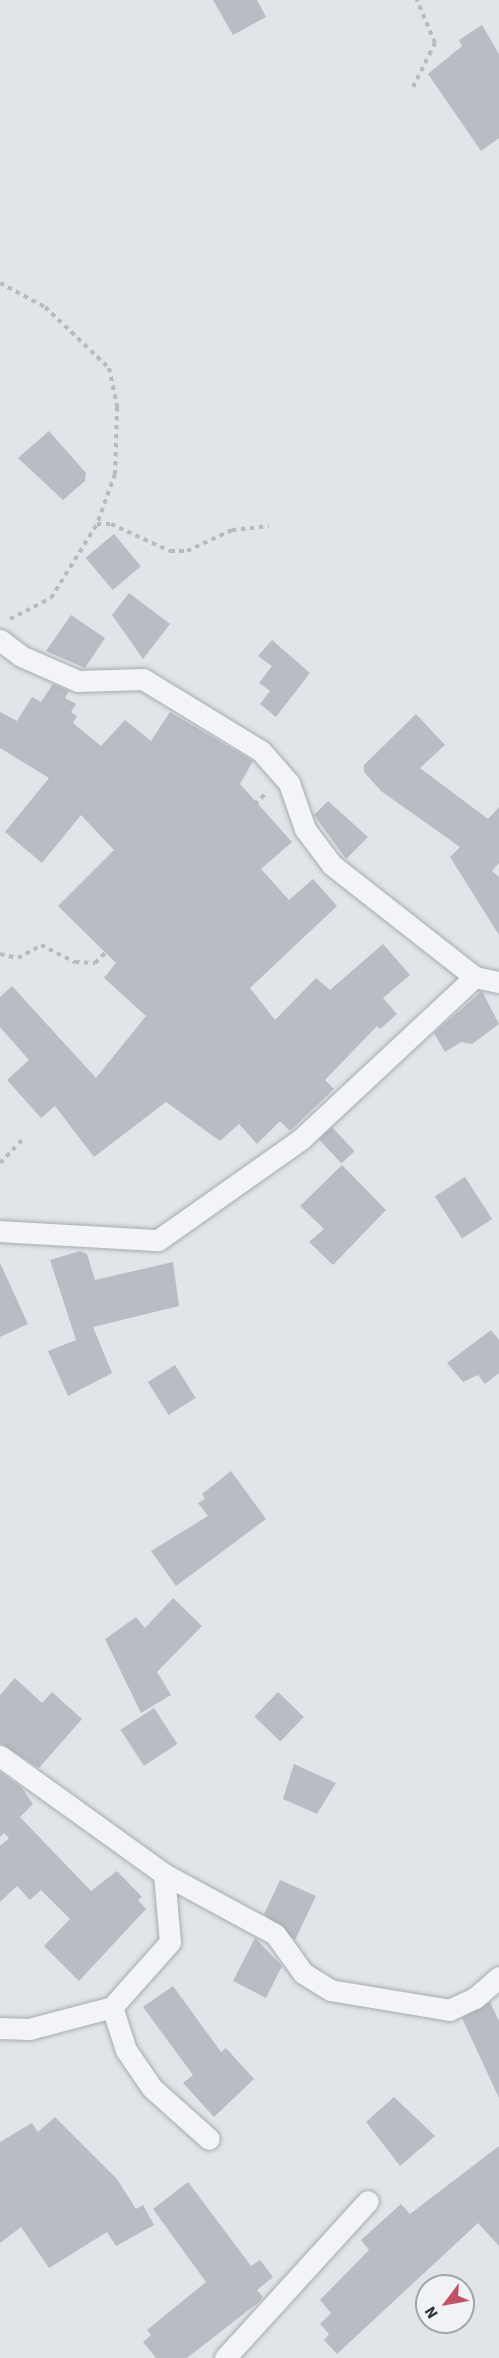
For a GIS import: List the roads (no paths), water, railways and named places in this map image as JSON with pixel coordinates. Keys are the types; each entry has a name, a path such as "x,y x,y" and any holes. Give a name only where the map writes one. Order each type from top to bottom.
{"street":[{"path":"0,640 21,656 78,681 143,679 229,729 285,778 305,828 332,865 476,978 499,982"},
{"path":"0,1231 158,1240 301,1139 476,978"},
{"path":"0,1756 164,1874 275,1934 303,1973 330,1990 449,2010 475,1998 499,1977"},
{"path":"0,2028 29,2029 112,2007 170,1942 164,1874"},
{"path":"112,2007 126,2050 152,2088 209,2139"},
{"path":"230,2356 368,2201"}]}
